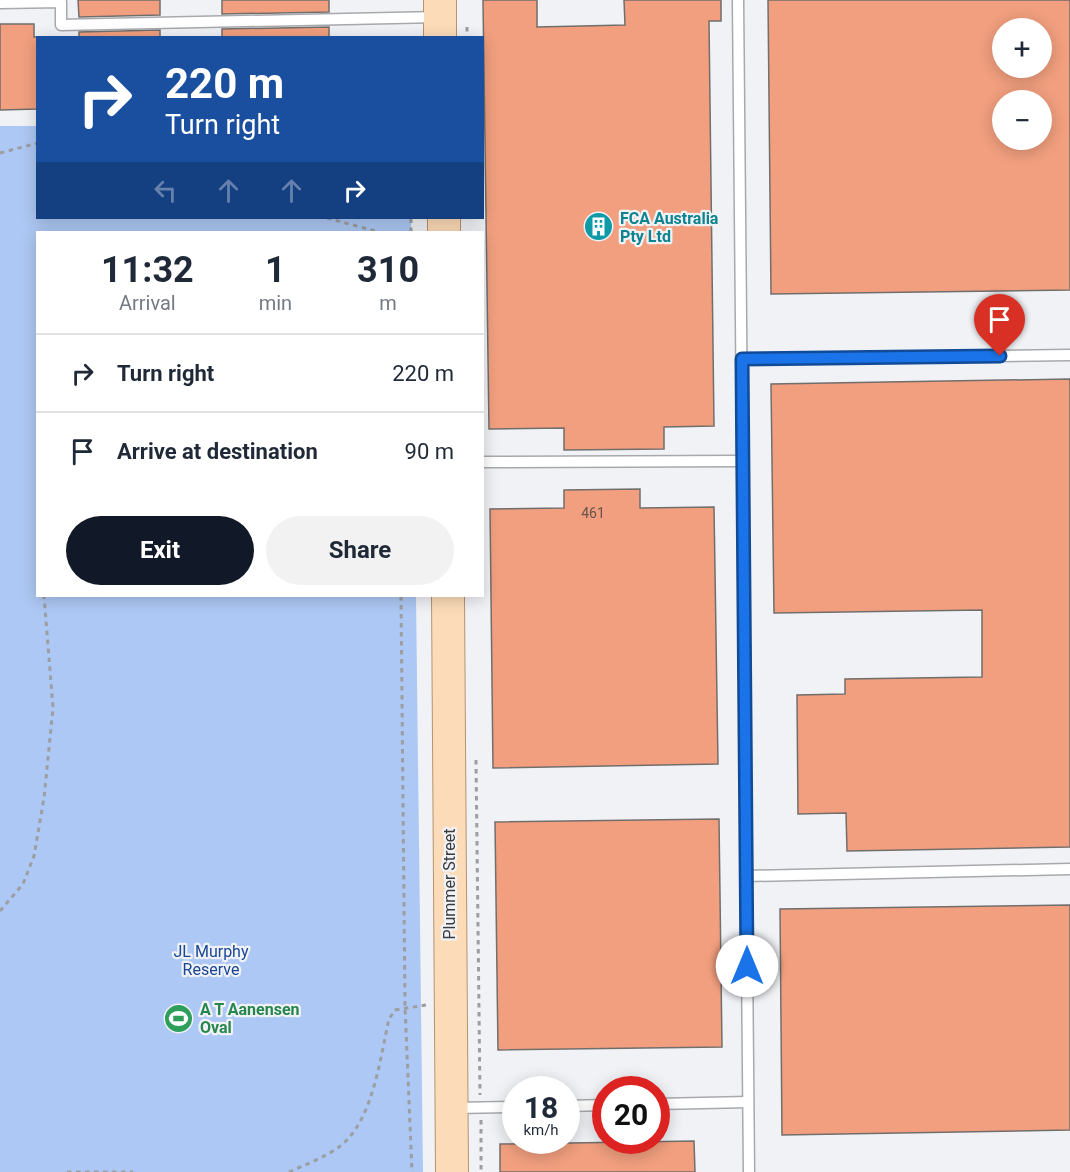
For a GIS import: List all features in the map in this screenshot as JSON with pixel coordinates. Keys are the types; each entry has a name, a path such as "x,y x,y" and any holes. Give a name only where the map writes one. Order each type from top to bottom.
{"main road":[{"name":"Plummer Street","path":"448,597 465,1004 466,1108 452,1172"}],"lane":[{"path":"738,0 749,1172"},
{"path":"0,3 61,2 61,25 440,18"},
{"path":"742,359 1070,355"},
{"path":"488,462 742,461"},
{"path":"746,876 1070,869"},
{"path":"670,1104 748,1102"},
{"path":"466,1108 502,1107"}],"path":[{"path":"0,153 36,144"},
{"path":"331,219 375,231"},
{"path":"0,911 23,884 34,856 44,798 53,708 44,597"},
{"path":"401,597 405,1006 412,1172"},
{"path":"476,759 465,1004 466,1108 481,1172"},
{"path":"289,1172 340,1147 358,1125 372,1093 389,1019 395,1010 405,1006 465,1004"},
{"path":"67,1172 133,1172"}],"green space":[{"name":"JL Murphy Reserve","path":"0,126 36,126 36,219 411,219 411,231 36,231 36,597 416,597 423,1172 0,1172"}],"building":[{"path":"78,0 160,0 160,15 79,17"},
{"path":"222,0 329,0 329,12 222,14"},
{"name":"FCA Australia Pty Ltd","path":"483,0 537,0 537,27 625,25 624,0 721,0 721,21 709,21 714,426 664,427 664,449 564,450 564,428 489,429"},
{"path":"768,0 1070,0 1070,290 771,294"},
{"path":"0,24 34,24 36,109 0,110"},
{"path":"329,27 329,36 222,36 222,29"},
{"path":"160,30 160,36 79,36 79,32"},
{"path":"1070,379 1070,847 847,851 846,813 798,814 797,695 845,694 845,679 982,677 982,610 774,613 771,384"},
{"path":"640,489 640,508 714,507 718,764 493,768 490,509 564,508 564,490"},
{"path":"719,819 722,1047 498,1050 495,822"},
{"path":"1070,905 1070,1130 782,1135 780,909"},
{"path":"670,1141 694,1141 695,1172 500,1172 500,1144 502,1144 502,1154 580,1154 580,1143 592,1143 592,1154 670,1154"}],"place":[{"name":"FCA Australia Pty Ltd","path":"599,227"},
{"name":"A T Aanensen Oval","path":"179,1018"}],"route":[{"path":"747,966 742,359 1000,356"}]}
